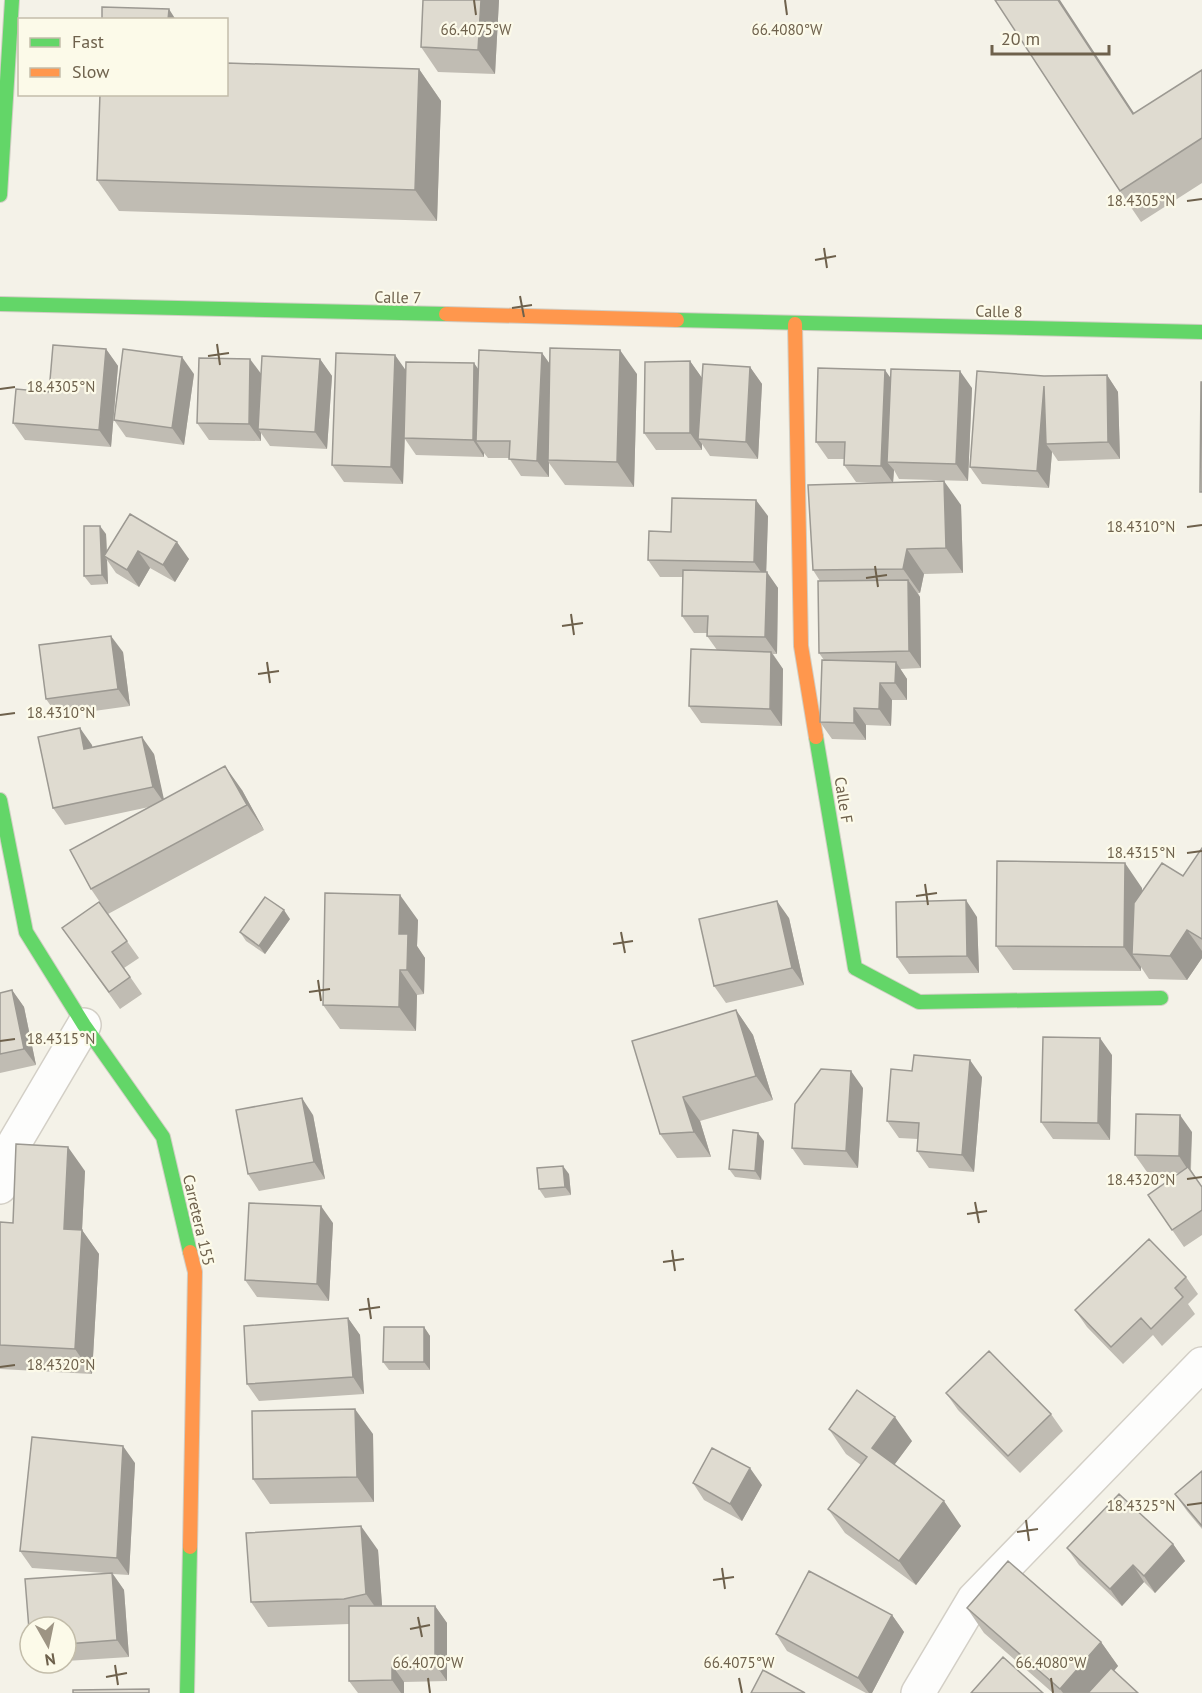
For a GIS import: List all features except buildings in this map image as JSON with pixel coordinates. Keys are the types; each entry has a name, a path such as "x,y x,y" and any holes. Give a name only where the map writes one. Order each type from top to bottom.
{"street":[{"path":"0,195 12,0"},
{"name":"Calle 7","path":"0,304 795,324"},
{"name":"Calle 8","path":"795,324 1202,332"},
{"name":"Calle F","path":"795,324 801,646 855,968 919,1002 1161,998"},
{"name":"Carretera 155","path":"0,800 26,932 84,1024 163,1137 195,1272 187,1693"},
{"path":"0,1188 8,1145 84,1024"},
{"path":"918,1693 974,1599 1202,1364"}],"traffic: fast":[{"path":"0,195 12,0"},
{"path":"0,304 446,314"},
{"path":"677,320 1202,332"},
{"path":"816,737 855,968 919,1002 1161,998"},
{"path":"0,800 26,932 84,1025 163,1137 190,1252"},
{"path":"187,1693 190,1547"}],"traffic: slow":[{"path":"446,314 677,320"},
{"path":"795,324 801,646 816,737"},
{"path":"190,1252 195,1272 190,1547"}]}
